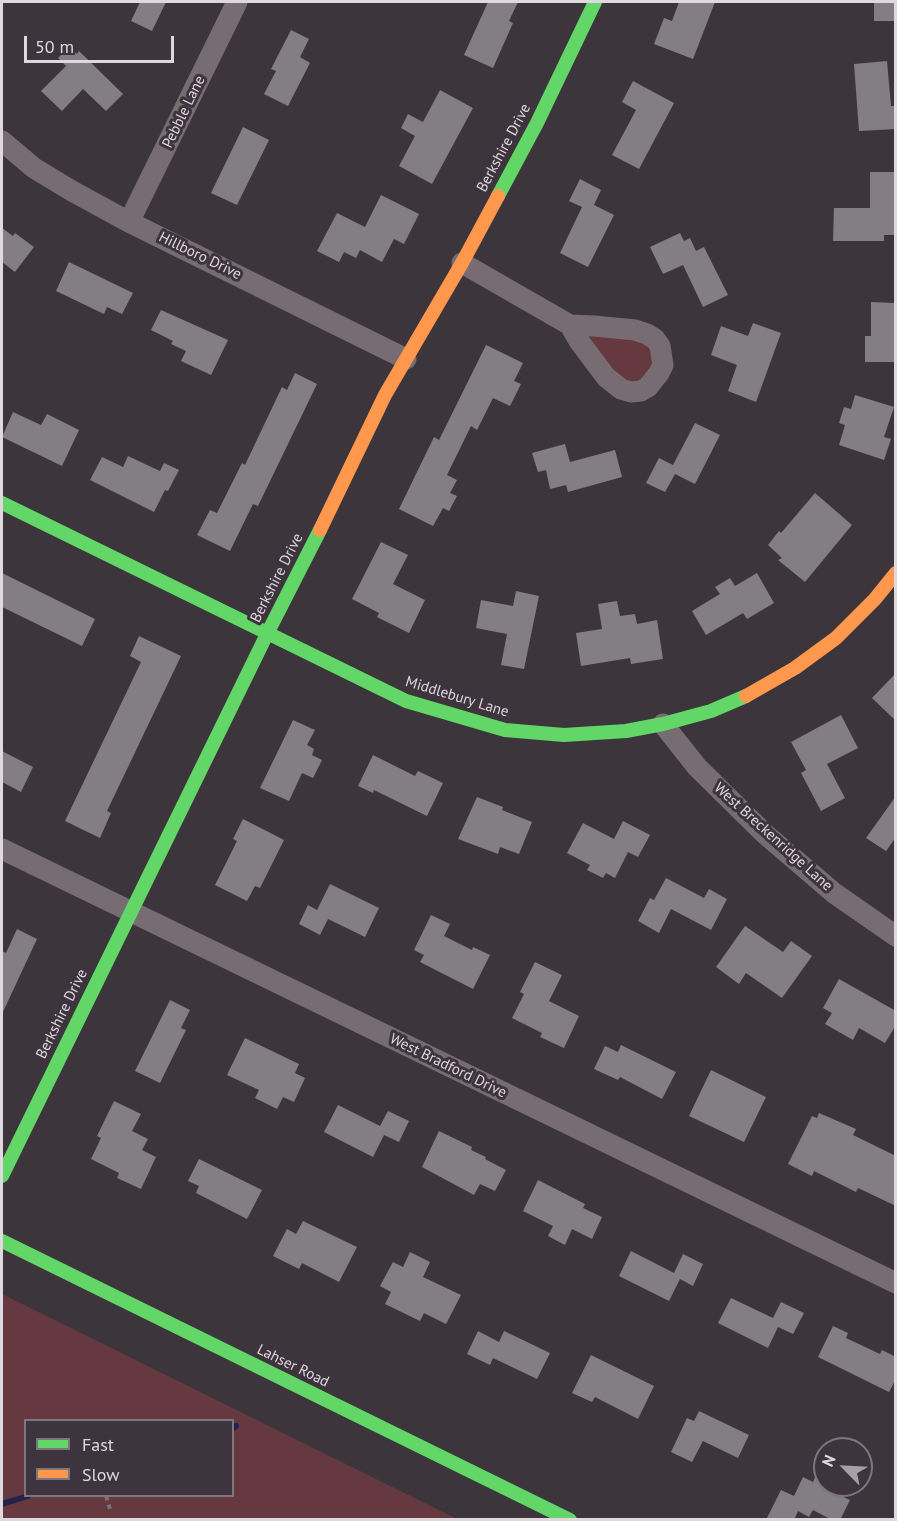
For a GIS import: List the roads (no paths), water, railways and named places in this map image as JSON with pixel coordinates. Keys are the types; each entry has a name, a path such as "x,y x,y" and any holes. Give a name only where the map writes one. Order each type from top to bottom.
{"street":[{"name":"Pebble Lane","path":"129,222 237,2"},
{"name":"Berkshire Drive","path":"2,1176 385,395 462,262 537,123 595,2"},
{"name":"Hillboro Drive","path":"2,141 34,168 129,222 406,359"},
{"path":"462,262 570,325"},
{"name":"Middlebury Lane","path":"2,503 405,701 505,730 564,735 594,734 663,724 711,711 749,694 795,668 836,638 875,599 896,573"},
{"name":"West Breckenridge Lane","path":"663,724 697,767 765,834 834,893 896,936"},
{"name":"West Bradford Drive","path":"2,849 896,1283"},
{"name":"Lahser Road","path":"2,1241 570,1520"}],"waterway":[{"path":"2,1504 25,1497"}]}
